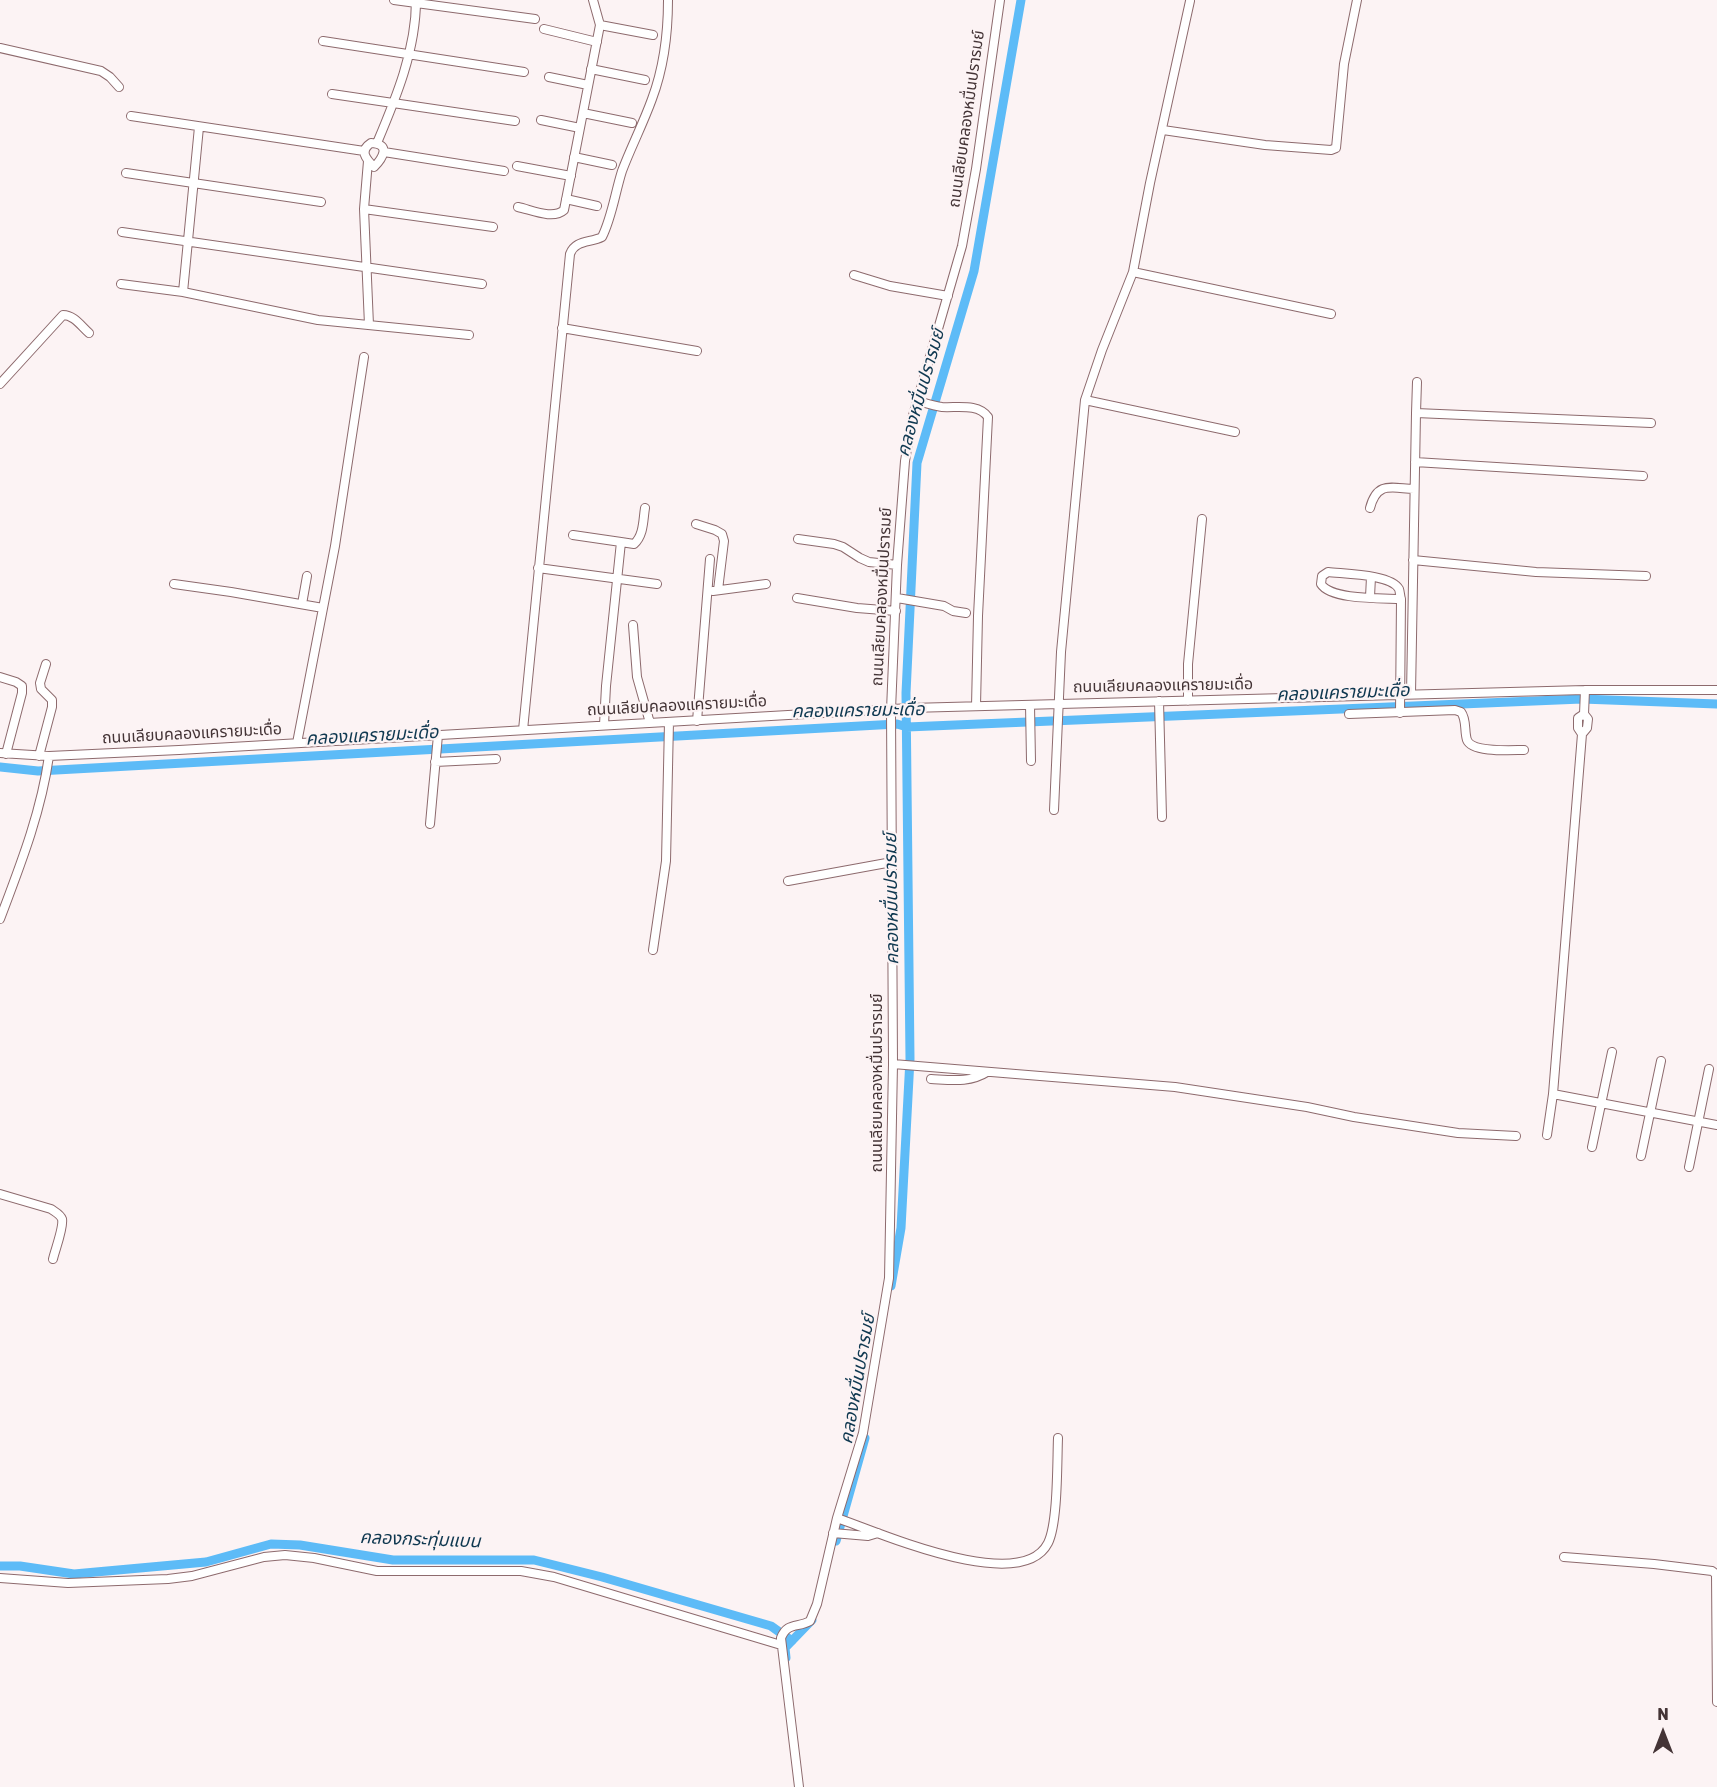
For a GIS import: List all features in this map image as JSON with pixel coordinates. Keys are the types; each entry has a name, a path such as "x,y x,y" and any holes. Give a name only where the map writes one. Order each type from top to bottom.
{"street":[{"path":"394,0 535,20"},
{"path":"518,207 552,215 560,214 564,210 600,25 593,0"},
{"path":"523,730 570,254 573,248 580,243 602,237 605,230 626,160 652,99 665,52 668,0"},
{"name":"ถนนเลียบคลองหมื่นปรารมย์","path":"782,1638 787,1628 807,1623 813,1617 836,1534 843,1520 863,1433 889,1278 900,1064 892,862 891,714 904,461 908,438 962,246 976,169 1000,0"},
{"path":"1162,130 1265,144 1331,150 1336,148 1344,64 1357,0"},
{"path":"1054,810 1058,704 1072,526 1085,400 1133,272 1190,1"},
{"path":"377,143 402,83 409,54 416,2"},
{"path":"600,25 653,35"},
{"path":"544,29 597,42"},
{"path":"323,41 524,72"},
{"path":"0,48 101,71 119,87"},
{"path":"591,69 645,80"},
{"path":"549,77 588,85"},
{"path":"332,94 515,122"},
{"path":"583,113 632,123"},
{"path":"131,116 364,151"},
{"path":"541,120 580,128"},
{"path":"183,292 199,127"},
{"path":"377,143 382,147 383,158 374,167 364,157 364,151 366,146 377,143"},
{"path":"384,152 504,171"},
{"path":"574,157 612,165"},
{"path":"368,161 364,209 369,325"},
{"path":"517,166 571,176"},
{"path":"126,173 321,202"},
{"path":"566,199 597,206"},
{"path":"364,209 493,227"},
{"path":"122,232 482,284"},
{"path":"1133,272 1331,314"},
{"path":"854,275 890,286 948,296"},
{"path":"121,284 183,292 318,320 469,335"},
{"path":"0,384 63,315 73,318 89,333"},
{"path":"562,328 697,351"},
{"path":"297,743 335,546 364,357"},
{"path":"1411,694 1417,382"},
{"path":"1085,400 1235,432"},
{"path":"918,401 938,407 976,408 988,417 978,606 976,706"},
{"path":"1416,413 1651,423"},
{"path":"1415,462 1643,476"},
{"path":"1370,508 1377,491 1386,488 1414,489"},
{"path":"573,535 634,544 638,540 645,508"},
{"path":"1188,701 1188,664 1202,519"},
{"path":"696,524 722,534 724,541 718,590"},
{"path":"798,539 834,544 869,562 897,565"},
{"path":"604,725 621,542"},
{"path":"697,721 710,559"},
{"path":"1413,560 1525,572 1646,576"},
{"path":"538,568 657,584"},
{"path":"1400,703 1401,599 1399,589 1391,581 1371,577 1328,572 1322,576 1321,584 1324,589 1340,595 1401,599"},
{"path":"303,604 307,576"},
{"path":"1370,597 1371,577"},
{"path":"174,584 323,608"},
{"path":"707,593 766,584"},
{"path":"797,598 865,609 896,611"},
{"path":"897,598 944,606 953,611 966,613"},
{"path":"633,625 637,677 650,723"},
{"path":"0,920 32,830 46,762 52,700 41,689 40,683 46,664"},
{"path":"0,677 16,682 21,687 3,754"},
{"name":"ถนนเลียบคลองแครายมะเดื่อ","path":"3,754 46,762 297,743 604,725 650,723 669,731 697,721 891,714 906,709 976,706 1031,713 1058,704 1160,706 1188,701 1400,703 1411,694 1585,695 1717,690"},
{"path":"1547,1135 1553,1094 1582,734 1578,728 1578,718 1584,714 1585,695"},
{"path":"1349,714 1400,703 1455,710 1464,716 1467,740 1471,745 1480,748 1524,750"},
{"path":"1160,706 1162,817"},
{"path":"1031,713 1031,761"},
{"path":"653,950 666,861 669,731"},
{"path":"430,824 438,735"},
{"path":"436,754 496,759"},
{"path":"788,881 892,862"},
{"path":"1592,1147 1612,1052"},
{"path":"1641,1156 1661,1061"},
{"path":"900,1064 1175,1087 1458,1133 1516,1136"},
{"path":"1689,1167 1709,1069"},
{"path":"931,1080 970,1080 987,1072"},
{"path":"1553,1094 1717,1125"},
{"path":"0,1194 51,1209 62,1218 53,1259"},
{"path":"843,1520 928,1551 984,1563 999,1564 1038,1557 1052,1534 1058,1438"},
{"path":"836,1534 868,1536 878,1533"},
{"path":"0,1578 68,1583 168,1579 192,1576 264,1557 285,1555 314,1558 377,1571 521,1572 554,1577 782,1638 799,1787"},
{"path":"1564,1557 1654,1564 1716,1574 1717,1702"}],"waterway":[{"name":"คลองหมื่นปรารมย์","path":"891,1286 901,1228 910,1059 906,693 917,463 974,271 1021,0"},
{"name":"คลองแครายมะเดื่อ","path":"0,767 38,771 897,724 907,727 1582,699 1717,704"},
{"name":"คลองหมื่นปรารมย์","path":"836,1541 865,1438"},
{"name":"คลองกระทุ่มแบน","path":"0,1566 20,1566 74,1574 206,1562 271,1544 300,1545 393,1560 534,1560 602,1577 771,1626 792,1641"},
{"name":"คลองหมื่นปรารมย์","path":"786,1658 785,1648 812,1620"}]}
